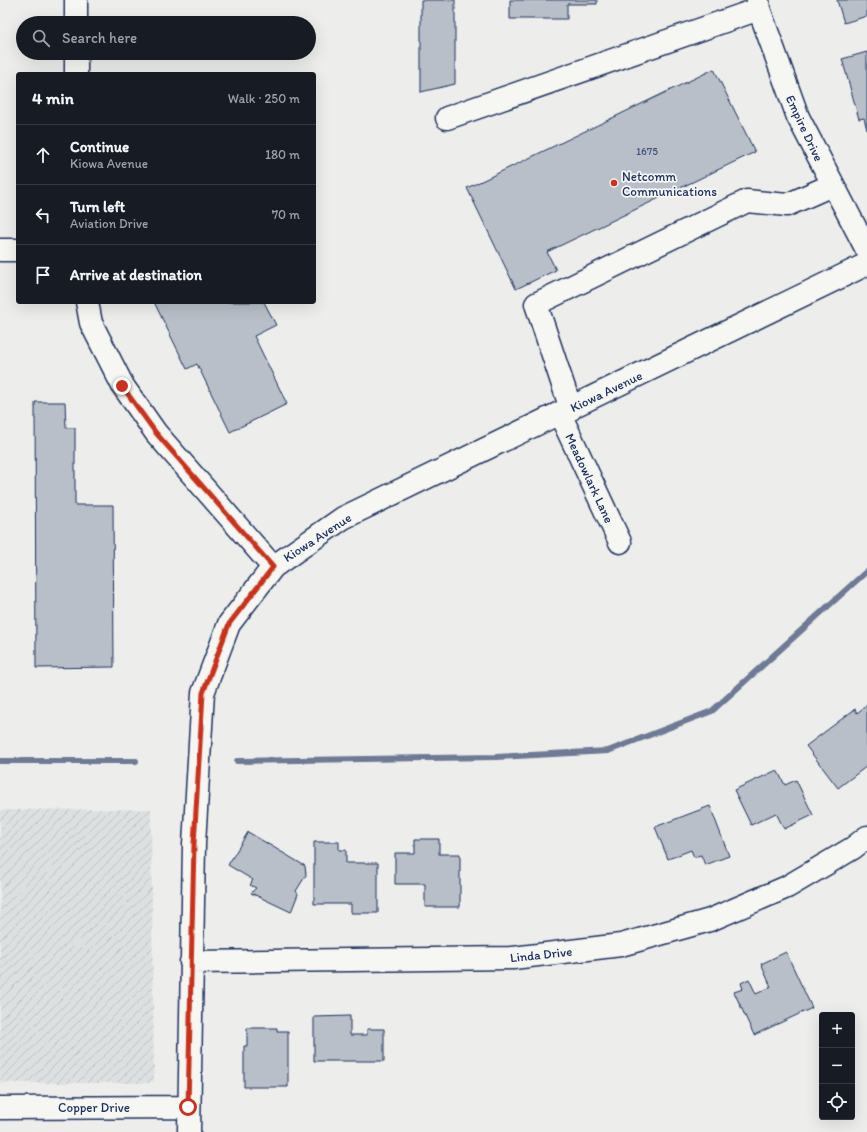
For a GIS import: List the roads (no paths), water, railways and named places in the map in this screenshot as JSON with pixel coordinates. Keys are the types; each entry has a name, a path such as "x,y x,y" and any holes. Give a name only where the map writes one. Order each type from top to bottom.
{"street":[{"path":"76,0 76,16"},
{"path":"447,118 759,4"},
{"name":"Empire Drive","path":"759,4 798,117 867,250"},
{"path":"76,60 76,72"},
{"name":"Meadowlark Lane","path":"620,542 565,411 536,304 747,201 787,205 832,184"},
{"path":"0,250 16,250"},
{"name":"Kiowa Avenue","path":"189,1132 188,1107 194,844 203,693 229,624 273,567 343,518 867,264"},
{"path":"87,304 91,323 122,386 156,433 273,567"},
{"name":"Linda Drive","path":"191,962 514,958 621,945 717,917 787,886 853,848 867,837"},
{"name":"Copper Drive","path":"0,1108 188,1107"}],"waterway":[{"path":"237,761 496,757 608,751 712,711 867,571"},
{"path":"0,761 136,761"}],"place":[{"name":"Netcomm Communications","path":"614,183"}]}
